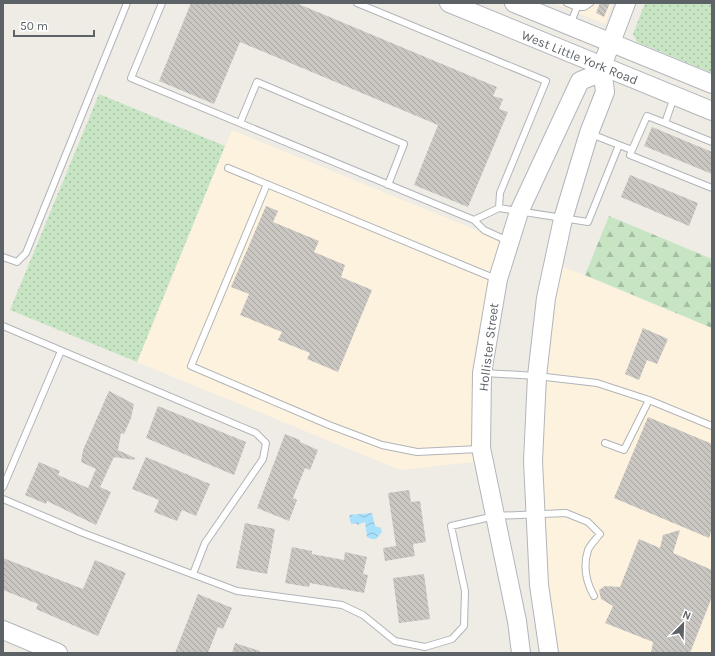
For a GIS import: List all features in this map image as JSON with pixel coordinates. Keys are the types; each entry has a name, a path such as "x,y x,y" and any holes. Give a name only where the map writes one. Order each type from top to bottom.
{"main road":[{"name":"West Little York Road","path":"449,3 712,111"},
{"name":"West Little York Road","path":"514,3 533,7 570,26 611,44 712,84"},
{"name":"Hollister Street","path":"521,653 517,621 481,448 482,373 498,279 519,212 580,82 590,77 602,66 626,3"},
{"name":"Hollister Street","path":"549,653 539,585 533,461 537,376 546,298 563,219 590,133 605,92 602,66"},
{"path":"3,630 58,653"}],"lane":[{"path":"3,257 17,262 26,253 128,3"},
{"path":"162,3 131,78 474,220 484,230 510,242"},
{"path":"357,3 546,81 500,193 499,208"},
{"path":"567,3 577,7 584,7 590,3"},
{"path":"570,26 577,7"},
{"path":"240,123 257,82 404,144 388,184"},
{"path":"665,123 675,96"},
{"path":"712,142 647,116 630,155 712,188"},
{"path":"590,133 632,150"},
{"path":"474,220 499,208 588,222 619,145"},
{"path":"228,168 498,279"},
{"path":"267,184 190,366 328,425 382,445 417,452 481,448"},
{"path":"3,326 256,433 266,443 263,459 205,543 193,574"},
{"path":"3,487 61,351"},
{"path":"482,373 537,376 597,383 649,400 712,426"},
{"path":"605,442 624,450 649,400"},
{"path":"3,499 83,533 237,591 342,605 363,615 395,641 425,647 452,639 464,626 465,591 451,526 495,516 566,513 588,522 600,534 588,549 586,570 587,584 594,596"}],"shaded area":[{"path":"553,3 613,3 605,24"},
{"path":"232,130 498,239 500,242 476,350 477,422 474,462 400,470 137,362"},
{"path":"559,265 712,328 712,653 557,653 541,526 541,394"}],"green space":[{"path":"645,3 712,3 712,73 637,42 633,34"},
{"path":"99,94 225,146 137,362 10,310"},
{"path":"609,216 712,259 712,328 585,275"}],"water":[{"path":"372,513 375,526 381,528 382,532 376,539 367,537 365,522 357,525 356,523 351,524 349,515"}],"building":[{"path":"191,3 296,3 497,87 493,96 503,99 499,109 508,112 468,207 414,185 438,125 240,42 214,104 159,81"},
{"path":"600,3 610,3 604,17 596,13"},
{"path":"652,127 712,152 712,174 644,146"},
{"path":"630,175 698,203 689,226 621,197"},
{"path":"266,206 278,211 273,222 319,241 314,252 345,265 341,277 372,290 338,372 307,359 310,353 278,340 282,332 240,315 249,294 231,287"},
{"path":"643,328 668,339 657,364 647,360 639,380 625,374"},
{"path":"109,391 134,404 131,418 124,434 121,433 118,450 135,458 134,460 114,457 100,487 111,492 96,525 47,501 46,504 25,495 39,462 60,471 58,475 88,488 96,469 81,462 83,450"},
{"path":"158,406 246,442 234,475 146,438"},
{"path":"648,417 712,444 712,529 709,538 614,498"},
{"path":"285,434 318,450 310,470 305,468 293,498 297,500 289,521 257,508"},
{"path":"146,457 210,484 196,516 182,510 177,521 154,512 159,500 132,489"},
{"path":"409,490 411,502 420,501 426,542 413,544 415,556 385,561 383,548 396,546 388,493"},
{"path":"245,523 275,529 267,574 236,568"},
{"path":"680,530 673,553 712,570 712,597 690,653 651,653 653,642 605,623 613,606 601,599 599,590 605,586 620,587 639,539 660,548 663,535"},
{"path":"292,547 312,551 312,554 344,560 345,552 367,557 363,574 368,575 364,593 310,583 309,587 285,583"},
{"path":"3,558 83,589 95,560 126,573 98,636 36,609 38,604 3,590"},
{"path":"424,574 430,619 399,623 393,578"},
{"path":"198,594 232,608 223,629 218,627 208,653 175,653"},
{"path":"235,643 260,651 260,653 232,653"}]}
